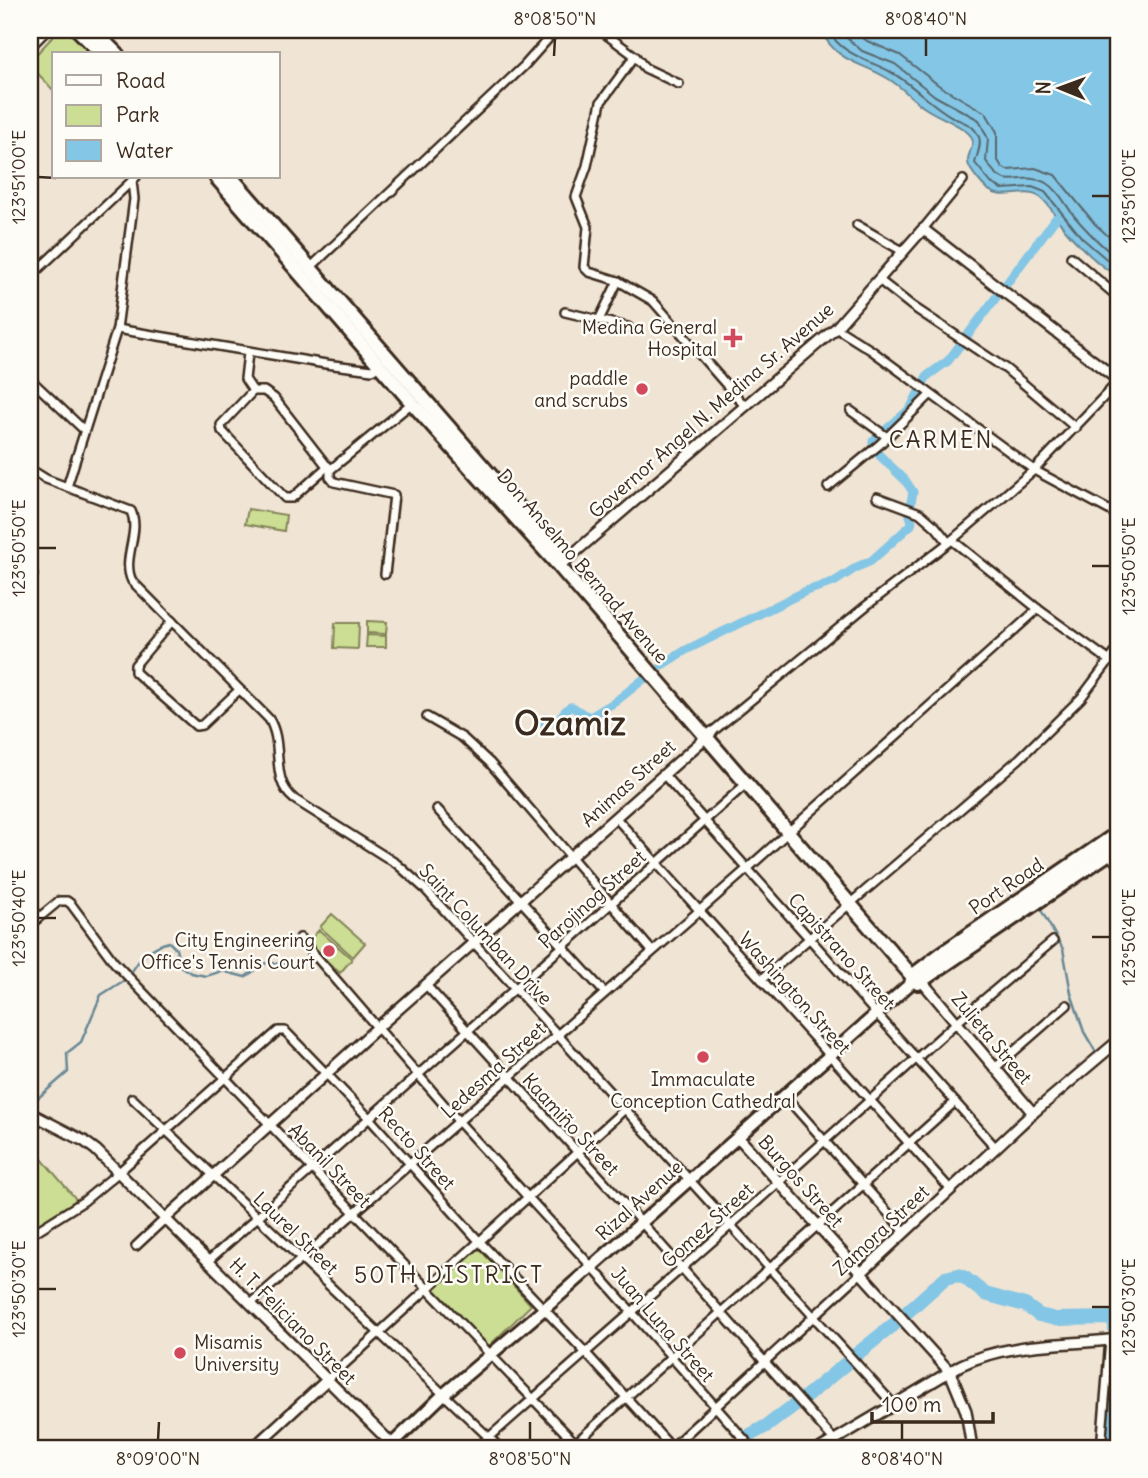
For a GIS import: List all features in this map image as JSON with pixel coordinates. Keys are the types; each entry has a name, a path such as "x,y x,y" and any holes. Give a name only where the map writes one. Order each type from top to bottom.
{"main road":[{"path":"78,30 100,52"},
{"path":"93,30 115,52"},
{"name":"Don Anselmo Bernad Avenue","path":"217,178 306,272 562,563 918,980"},
{"name":"Don Anselmo Bernad Avenue","path":"232,178 306,272"},
{"name":"Don Anselmo Bernad Avenue","path":"385,363 412,403 478,468"},
{"name":"Don Anselmo Bernad Avenue","path":"709,734 746,784 791,830"},
{"name":"Port Road","path":"918,980 1029,900 1112,852 1118,833"},
{"name":"Rizal Avenue","path":"392,1447 444,1394 543,1310 876,1013 918,980"}],"street":[{"path":"30,47 47,30"},
{"path":"306,272 524,66 556,30"},
{"path":"600,30 635,56 645,68 679,83"},
{"path":"635,56 601,102 587,166 576,197 588,228 584,267 589,272 618,281 653,301 744,405"},
{"path":"30,278 134,179"},
{"path":"67,487 117,329 134,199 134,179"},
{"name":"Governor Angel N. Medina Sr. Avenue","path":"562,563 836,328 904,252 963,180"},
{"path":"857,225 904,252"},
{"path":"923,229 1118,381"},
{"path":"1071,257 1118,297"},
{"path":"879,280 1006,369 1076,428"},
{"path":"599,320 618,281"},
{"path":"565,312 628,327"},
{"path":"836,328 871,350 1034,470 1118,515"},
{"path":"117,329 248,353 368,370 385,363"},
{"path":"248,353 244,379 253,391"},
{"path":"30,379 84,430"},
{"name":"Animas Street","path":"166,1218 709,734 950,541 1034,470 1118,381"},
{"path":"385,574 394,495 334,482 329,468 274,398 264,391 253,391 220,427 283,497 292,498 329,468 412,403"},
{"path":"828,487 879,445 928,393"},
{"path":"851,411 886,437"},
{"name":"Saint Columban Drive","path":"30,469 46,479 131,512 134,522 130,575 138,587 274,727 283,788 295,799 412,876 732,1224 894,1405"},
{"path":"877,497 911,510 936,527 950,541 1038,609 1110,661"},
{"name":"Ledesma Street","path":"250,1304 747,869 1038,609"},
{"path":"172,621 135,665 135,672 197,726 202,725 239,690"},
{"path":"762,979 1052,729 1081,698 1118,649"},
{"path":"428,717 463,738 484,756 652,951"},
{"name":"Capistrano Street","path":"664,775 996,1148"},
{"name":"Parojinog Street","path":"208,1261 746,784"},
{"path":"437,809 604,992"},
{"name":"Washington Street","path":"616,818 951,1190"},
{"name":"Abanil Street","path":"30,925 54,903 63,900 71,904 114,962 490,1354 575,1447"},
{"name":"Juan Luna Street","path":"300,938 459,1122 752,1448"},
{"name":"Gomez Street","path":"477,1448 916,1058 1053,942"},
{"name":"Zulieta Street","path":"918,980 1033,1113"},
{"name":"Kaamiño Street","path":"426,985 834,1440"},
{"path":"995,1068 1067,1004"},
{"name":"Recto Street","path":"30,1235 84,1201 281,1031 288,1033 672,1448"},
{"name":"Zamora Street","path":"672,1448 1033,1113 1118,1041"},
{"path":"784,1095 905,1232"},
{"name":"Laurel Street","path":"132,1098 500,1448"},
{"path":"575,1447 671,1357 955,1102"},
{"path":"253,1448 625,1109"},
{"name":"H. T. Feliciano Street","path":"30,1113 84,1141 120,1172 392,1447"},
{"name":"Burgos Street","path":"738,1137 950,1372 967,1411 972,1448"},
{"path":"136,1246 166,1218"},
{"path":"821,1448 973,1360 999,1351 1035,1345 1114,1340 1101,1448"}],"green space":[{"path":"59,30 71,30 93,52 52,52 52,89 30,65 30,61"},
{"path":"248,509 286,515 284,531 245,524"},
{"path":"367,621 387,622 386,634 367,633"},
{"path":"335,623 359,623 358,649 334,648"},
{"path":"367,635 386,636 386,647 366,647"},
{"name":"City Engineering Office's Tennis Court","path":"332,914 365,943 353,957 320,927"},
{"name":"City Engineering Office's Tennis Court","path":"319,930 352,959 340,973 307,943"},
{"path":"30,1145 76,1199 30,1231"},
{"path":"477,1245 531,1305 488,1347 433,1288"}],"water":[{"path":"820,30 1118,30 1118,277 1082,248 1040,197 1026,193 1003,195 988,190 969,166 968,157 973,142 967,132 925,108 887,78 842,56"}],"waterway":[{"path":"662,665 686,650 806,591 834,582 871,561 911,525 909,512 913,492 905,480 873,449 873,441 910,409 927,376 948,361 1056,218"},
{"path":"538,723 547,718 557,721 570,707 590,717 615,702 645,678"},
{"path":"1041,910 1063,949 1071,993 1084,1032 1097,1054"},
{"path":"131,973 147,953 169,942 176,949 180,966 191,973 206,976 222,971 245,977 266,963 289,964"},
{"path":"30,1105 68,1072 67,1053 81,1042 101,995 128,978"},
{"path":"905,1314 945,1278 958,1275 985,1294 1025,1305 1039,1315 1056,1319 1115,1318 1115,1336"},
{"path":"857,1354 897,1322"},
{"path":"1106,1448 1115,1346"},
{"path":"803,1399 849,1361"},
{"path":"750,1435 797,1403"},
{"path":"736,1448 743,1442"}],"place":[{"name":"Medina General Hospital","path":"733,338"},
{"name":"paddle and scrubs","path":"642,389"},
{"name":"City Engineering Office's Tennis Court","path":"329,951"},
{"name":"Immaculate Conception Cathedral","path":"703,1057"},
{"name":"Misamis University","path":"180,1353"}],"district":[{"name":"CARMEN","path":"941,440"},
{"name":"Ozamiz","path":"570,723"},
{"name":"50TH DISTRICT","path":"449,1275"}]}
